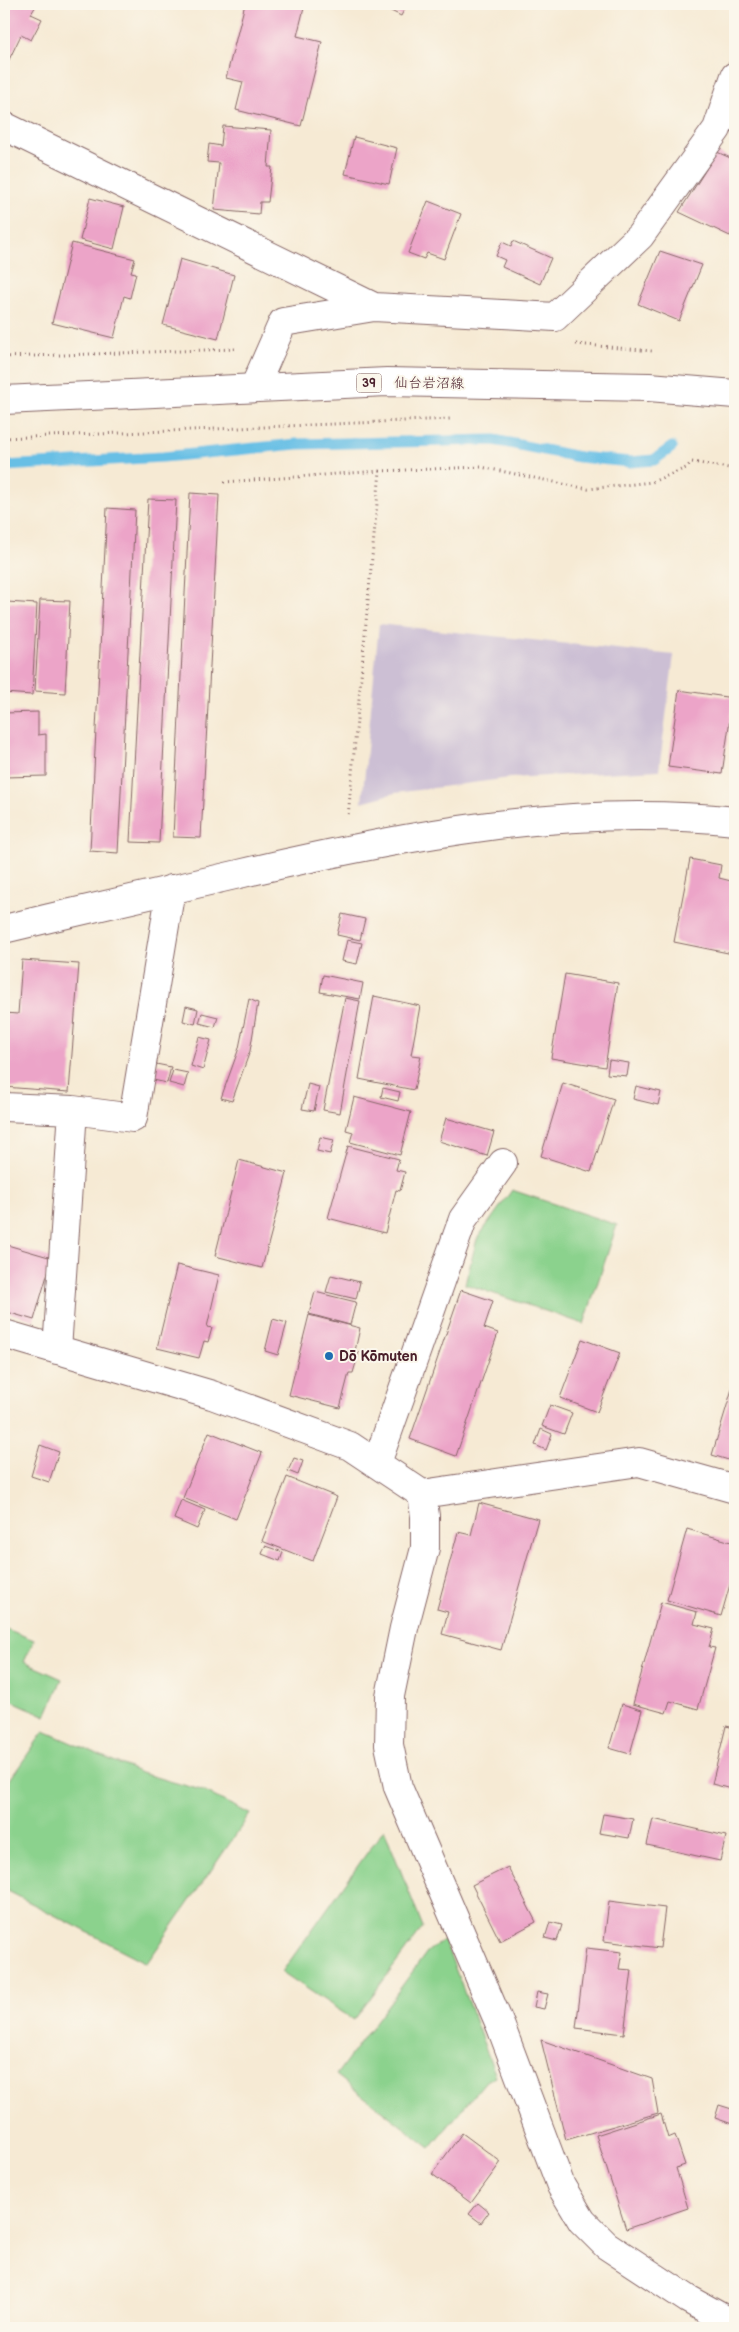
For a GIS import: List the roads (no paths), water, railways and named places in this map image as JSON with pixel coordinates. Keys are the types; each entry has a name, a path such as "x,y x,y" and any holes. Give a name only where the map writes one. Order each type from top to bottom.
{"street":[{"path":"254,388 283,322 374,307 555,317 640,236 717,130 735,76"},
{"path":"4,126 374,307"},
{"name":"仙台岩沼線","path":"4,400 387,382 649,387 735,394"},
{"path":"4,929 171,889 345,850 422,835 574,817 688,816 735,822"},
{"path":"4,1107 73,1110 133,1118 171,889"},
{"path":"57,1350 73,1110"},
{"path":"377,1463 464,1220 504,1163"},
{"path":"4,1334 212,1395 350,1446 422,1494 639,1462 735,1489"},
{"path":"422,1494 426,1516 425,1548 404,1628 390,1696 389,1745 398,1787 500,2028 561,2186 582,2221 606,2245 688,2299 735,2326"}],"waterway":[{"path":"4,466 163,457 297,444 494,440 579,457 630,462 654,460 672,447"}],"place":[{"name":"Dō Kōmuten","path":"329,1356"}]}
